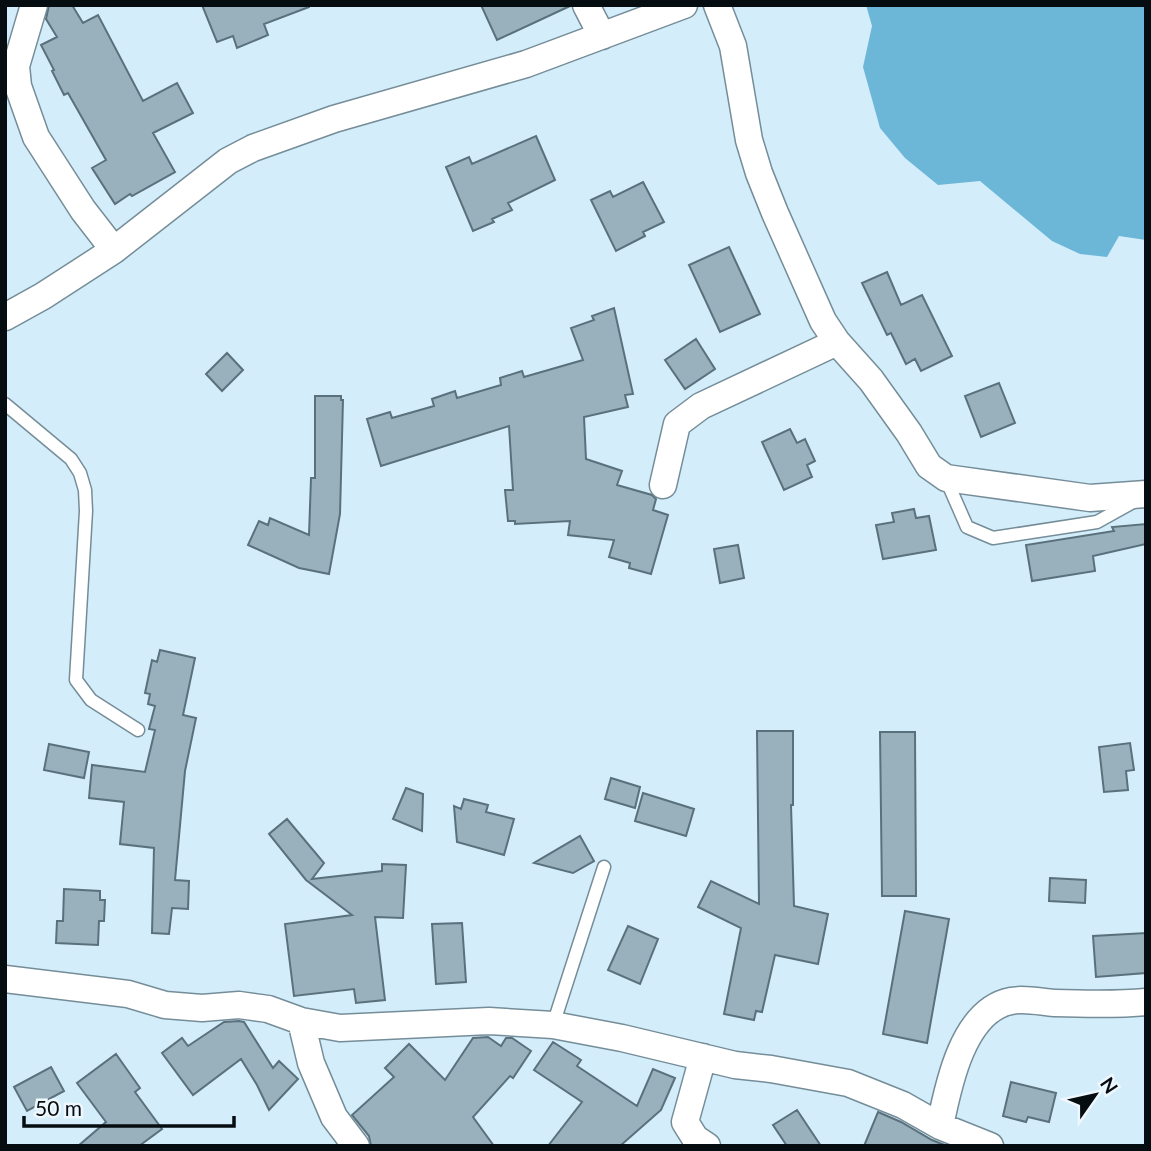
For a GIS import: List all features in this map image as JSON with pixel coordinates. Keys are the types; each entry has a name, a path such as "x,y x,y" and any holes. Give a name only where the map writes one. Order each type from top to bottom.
{"street":[{"path":"34,5 16,66 18,86 36,137 83,209 114,250"},
{"path":"586,5 601,36"},
{"path":"5,317 114,250 220,167 253,148 334,119 526,64 684,5"},
{"path":"717,5 733,46 750,140 759,173 823,321 837,342 871,380 909,433 929,467 946,478 1090,498 1146,495"},
{"path":"663,485 677,424 701,407 837,342"},
{"path":"5,979 128,994 165,1004 202,1008 239,1005 268,1009 301,1021 341,1028 489,1021 553,1025 622,1038 735,1065 848,1083 904,1105 940,1126 990,1146"},
{"path":"940,1126 951,1078 962,1049 976,1024 991,1008 1012,1000 1090,1004 1146,1002"},
{"path":"301,1021 311,1063 334,1117 356,1146"},
{"path":"703,1057 685,1122 695,1138 707,1146"}],"lane":[{"path":"5,404 71,459 80,473 85,490 86,511 76,680 91,700 138,730"},
{"path":"946,478 967,527 993,538 1097,522 1146,495"},
{"path":"553,1025 604,867"}],"shaded area":[{"path":"866,5 1146,5 1146,240 1119,236 1107,257 1080,254 1052,241 980,181 938,185 905,158 880,128 863,67 872,26"}],"building":[{"path":"49,5 72,5 83,23 98,15 143,101 177,83 193,113 153,133 175,172 115,204 92,168 106,160 68,93 64,95 41,45 57,37 46,19"},
{"path":"202,5 309,7 264,24 268,35 237,48 233,36 217,42"},
{"path":"481,5 570,5 570,6 497,40"},
{"path":"536,136 555,180 508,203 512,210 473,231 446,167 469,157 472,164"},
{"path":"643,182 664,222 643,232 645,236 616,251 591,200 610,191 613,197"},
{"path":"729,247 760,314 720,332 689,265"},
{"path":"887,272 901,305 922,295 952,356 921,371 915,359 906,364 891,333 887,335 862,283"},
{"path":"614,308 633,394 625,395 628,407 584,417 586,459 622,471 617,485 652,495 656,499 653,510 668,515 651,574 629,568 630,563 609,557 614,540 568,535 570,521 515,524 515,521 508,521 505,490 513,490 509,426 381,466 367,419 390,412 392,418 434,406 432,399 455,391 457,398 501,385 500,378 522,371 524,377 583,360 571,328 594,320 592,316"},
{"path":"696,339 715,369 685,389 665,360"},
{"path":"227,353 243,370 222,391 206,374"},
{"path":"999,383 1015,423 981,437 965,396"},
{"path":"315,396 341,396 343,400 340,514 329,574 299,568 248,545 259,521 268,525 270,518 309,535 311,478 315,478"},
{"path":"790,429 797,443 805,439 815,461 807,465 812,477 784,490 762,442"},
{"path":"914,509 916,518 929,516 936,550 883,559 876,525 894,522 892,513"},
{"path":"1146,524 1146,544 1093,556 1095,571 1032,581 1026,545 1114,531 1112,527"},
{"path":"738,545 744,578 720,583 714,549"},
{"path":"160,650 195,658 183,715 196,718 185,771 175,880 189,881 188,909 172,908 169,934 152,933 154,848 120,844 124,802 89,798 92,765 145,772 155,730 149,729 155,706 148,704 150,694 145,693 152,660 157,662"},
{"path":"757,731 793,731 791,805 794,906 828,914 818,964 775,955 762,1012 756,1011 754,1020 724,1014 741,928 698,907 711,881 759,904"},
{"path":"880,732 915,732 916,896 882,896"},
{"path":"1130,743 1134,770 1126,771 1128,790 1104,792 1099,747"},
{"path":"49,744 89,752 84,778 44,770"},
{"path":"611,778 640,787 635,808 605,799"},
{"path":"406,788 423,794 422,831 393,819"},
{"path":"643,793 694,809 686,836 635,821"},
{"path":"464,799 488,805 486,812 514,819 504,855 457,842 454,806 461,809"},
{"path":"287,819 324,863 312,879 382,871 382,864 406,865 403,918 375,917 385,1000 356,1003 354,989 294,996 285,924 352,915 306,880 269,834"},
{"path":"580,836 594,861 573,873 534,863"},
{"path":"1050,878 1086,880 1085,903 1049,901"},
{"path":"64,889 100,891 100,900 105,900 104,921 99,921 98,945 56,943 57,921 63,921"},
{"path":"905,911 949,919 927,1043 883,1034"},
{"path":"462,923 466,982 436,984 432,924"},
{"path":"628,926 658,939 640,984 608,970"},
{"path":"1146,933 1146,973 1096,977 1093,936"},
{"path":"224,1022 244,1022 273,1068 279,1061 298,1079 269,1110 241,1059 193,1095 162,1053 182,1038 188,1046"},
{"path":"488,1037 501,1046 506,1038 512,1038 531,1051 513,1078 510,1076 473,1117 494,1146 371,1146 369,1136 352,1115 394,1077 385,1068 409,1044 445,1080 473,1038"},
{"path":"553,1042 581,1060 577,1066 637,1106 653,1069 675,1078 661,1110 620,1146 548,1146 582,1102 534,1070"},
{"path":"116,1054 140,1088 135,1092 162,1129 139,1146 78,1146 106,1122 77,1083"},
{"path":"51,1067 64,1091 27,1111 14,1087"},
{"path":"1011,1082 1056,1093 1049,1122 1028,1117 1026,1122 1003,1116"},
{"path":"797,1110 821,1146 787,1146 773,1125"},
{"path":"878,1112 932,1140 947,1146 864,1146"}]}
